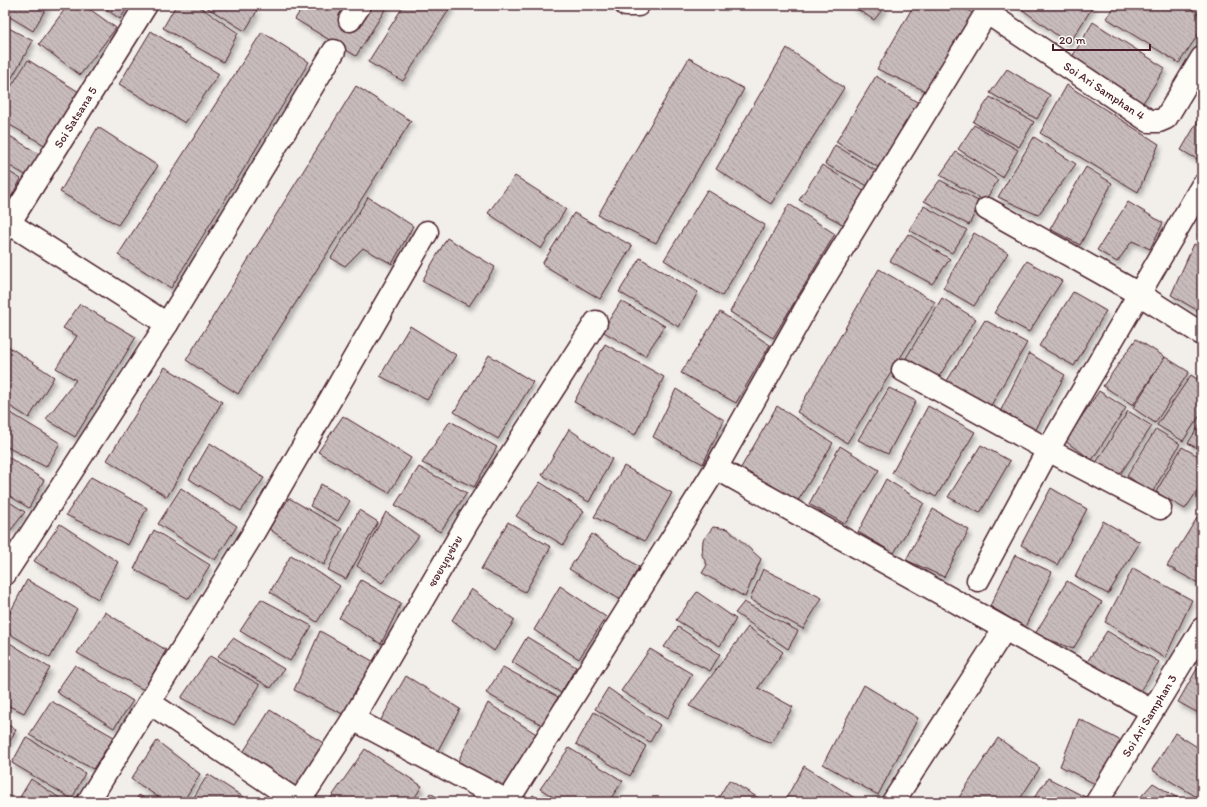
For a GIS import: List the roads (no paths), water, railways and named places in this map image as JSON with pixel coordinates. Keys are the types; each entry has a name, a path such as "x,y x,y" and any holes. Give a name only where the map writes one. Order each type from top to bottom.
{"street":[{"name":"Soi Satsana 5","path":"7,227 146,5"},
{"path":"626,5 638,5"},
{"path":"353,719 507,802 716,468 806,308 989,9"},
{"name":"Soi Ari Samphan 4","path":"989,9 1149,121 1159,121 1166,118 1202,58"},
{"path":"5,574 167,324 334,51"},
{"path":"978,580 1048,450 1202,186"},
{"path":"987,209 1139,294 1202,334"},
{"path":"7,227 167,324"},
{"path":"88,802 251,537 427,232"},
{"name":"ซอยบุญช่วย","path":"298,802 353,719 469,520 596,322"},
{"path":"903,370 1048,450 1160,508"},
{"path":"716,468 1004,630 1152,711"},
{"name":"Soi Ari Samphan 3","path":"1097,802 1202,629"},
{"path":"893,802 1004,630"},
{"path":"150,703 298,802"}]}
